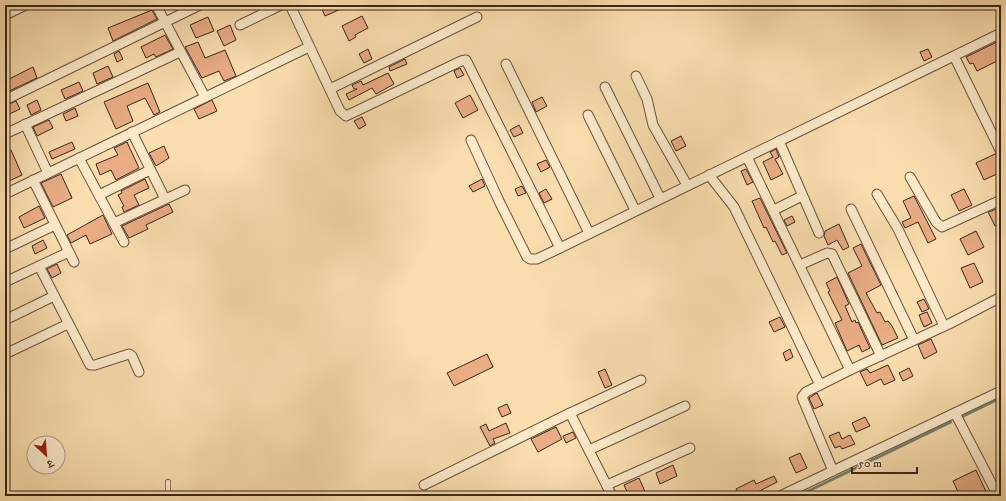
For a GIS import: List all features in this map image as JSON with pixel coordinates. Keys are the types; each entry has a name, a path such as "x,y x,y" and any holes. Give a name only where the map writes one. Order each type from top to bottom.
{"street":[{"path":"5,15 26,5"},
{"path":"156,5 205,97"},
{"path":"5,100 200,5"},
{"path":"240,25 281,5"},
{"path":"290,5 309,48 343,115 349,116 461,61 466,60 560,248"},
{"path":"330,89 477,17"},
{"path":"471,140 498,201 527,257 537,260 635,210 1001,33"},
{"path":"5,194 309,48"},
{"path":"5,134 180,52"},
{"path":"954,56 1001,152"},
{"path":"506,64 588,233"},
{"path":"636,76 647,99 653,125 688,185"},
{"path":"605,87 660,198"},
{"path":"588,115 635,210"},
{"path":"25,124 48,173"},
{"path":"132,132 165,199"},
{"path":"779,141 819,233"},
{"path":"747,156 850,370"},
{"path":"79,158 124,242"},
{"path":"99,195 150,170"},
{"path":"709,175 734,207 820,385"},
{"path":"910,177 936,222 942,227 1001,200"},
{"path":"33,180 74,262"},
{"path":"114,223 185,190"},
{"path":"877,194 898,228 944,326"},
{"path":"774,210 802,196"},
{"path":"851,209 914,340"},
{"path":"5,249 55,225"},
{"path":"5,282 69,252"},
{"path":"800,265 827,253 832,254 881,356"},
{"path":"39,266 90,365 95,365 129,354 132,356 140,372"},
{"path":"5,320 54,296"},
{"path":"833,471 802,399 803,394 1001,297"},
{"path":"5,354 68,324"},
{"path":"424,484 641,380"},
{"path":"780,496 1001,391"},
{"path":"589,450 685,406"},
{"path":"570,413 612,496"},
{"path":"955,413 998,496"},
{"path":"607,485 690,448"}],"lane":[{"path":"168,482 168,496"}],"building":[{"path":"320,5 350,5 325,16"},
{"path":"152,10 157,19 113,41 108,28"},
{"path":"362,16 368,28 355,35 356,37 349,41 342,26"},
{"path":"208,17 214,31 196,38 190,25"},
{"path":"230,25 236,40 224,46 217,31"},
{"path":"165,35 173,49 156,57 154,54 146,58 141,47"},
{"path":"999,41 1001,45 1001,59 977,71 973,63 970,64 966,57"},
{"path":"198,42 205,58 225,50 236,76 224,81 219,71 202,78 185,47"},
{"path":"368,49 372,59 364,63 359,54"},
{"path":"928,49 932,57 924,61 920,52"},
{"path":"119,51 123,59 117,62 114,54"},
{"path":"405,59 407,64 390,71 389,67"},
{"path":"108,66 113,77 97,84 93,73"},
{"path":"33,67 37,78 5,93 5,81"},
{"path":"460,68 464,75 457,78 454,71"},
{"path":"388,73 394,84 376,94 372,88 349,100 346,94 357,89 354,89 352,85 361,81 363,85"},
{"path":"79,82 83,91 65,99 61,90"},
{"path":"148,83 160,112 154,115 145,98 127,106 133,121 116,129 104,102"},
{"path":"470,95 478,110 463,118 455,103"},
{"path":"542,97 547,106 536,112 532,102"},
{"path":"37,100 41,110 31,115 27,105"},
{"path":"212,100 217,111 199,119 194,109"},
{"path":"16,101 20,109 5,116 5,106"},
{"path":"75,108 78,116 66,121 63,114"},
{"path":"362,117 366,125 359,129 354,121"},
{"path":"49,120 53,128 37,136 33,127"},
{"path":"519,125 523,133 514,137 510,130"},
{"path":"681,136 686,146 676,151 671,141"},
{"path":"72,142 75,149 52,159 49,152"},
{"path":"127,142 139,168 116,180 111,170 100,175 96,164 118,155 114,148"},
{"path":"164,146 169,158 156,166 149,153"},
{"path":"776,149 779,157 775,159 783,174 771,180 763,162 773,157 770,152"},
{"path":"11,150 22,175 9,181 5,173 5,153"},
{"path":"995,154 1001,160 1001,172 984,180 976,163"},
{"path":"546,160 550,167 541,172 537,164"},
{"path":"746,169 753,182 747,185 741,171"},
{"path":"61,174 72,198 53,207 41,183"},
{"path":"145,179 149,188 134,195 139,205 124,212 122,207 124,206 118,195 122,193 121,191"},
{"path":"482,179 485,186 473,192 469,186"},
{"path":"522,186 526,193 518,196 515,189"},
{"path":"546,189 552,199 544,203 539,193"},
{"path":"964,189 972,205 959,211 951,195"},
{"path":"914,196 936,239 928,243 918,222 905,228 902,222 911,218 903,201"},
{"path":"760,198 787,253 782,255 775,241 773,242 766,227 764,228 752,201"},
{"path":"169,204 173,212 146,225 148,229 129,238 122,226"},
{"path":"39,206 45,218 24,228 19,217"},
{"path":"997,209 1001,218 1001,223 995,226 988,212"},
{"path":"103,215 112,234 90,244 86,235 71,243 67,235"},
{"path":"792,216 795,222 787,226 784,220"},
{"path":"839,224 849,247 843,250 837,240 828,245 824,236 825,231"},
{"path":"976,231 984,247 968,255 960,239"},
{"path":"43,240 47,248 35,254 32,246"},
{"path":"861,244 881,285 866,293 877,313 880,312 885,322 888,321 898,338 882,345 848,273 862,266 853,248"},
{"path":"974,263 983,282 970,288 961,268"},
{"path":"57,264 61,273 52,278 47,269"},
{"path":"837,277 849,304 845,306 852,322 855,320 856,323 858,322 870,348 862,352 859,345 847,351 835,323 842,320 828,292 830,291 826,283"},
{"path":"924,299 929,309 922,312 917,302"},
{"path":"927,312 932,323 924,327 919,315"},
{"path":"780,317 785,327 774,332 769,322"},
{"path":"931,339 937,352 924,359 918,345"},
{"path":"790,349 793,357 786,361 783,353"},
{"path":"487,354 493,367 454,386 447,373"},
{"path":"888,365 895,380 884,385 881,379 867,386 860,372 867,369 870,373"},
{"path":"909,368 913,376 903,381 899,373"},
{"path":"605,369 612,385 605,388 598,372"},
{"path":"817,393 823,405 814,409 809,398"},
{"path":"507,404 511,413 502,417 498,408"},
{"path":"865,417 870,426 856,432 852,423"},
{"path":"506,423 510,433 493,439 495,443 490,446 480,427 486,424 489,431"},
{"path":"556,427 562,439 538,452 531,439"},
{"path":"573,432 576,438 566,443 563,436"},
{"path":"839,432 842,439 850,435 855,444 842,449 840,446 835,448 829,436"},
{"path":"800,453 807,468 796,473 789,458"},
{"path":"673,465 677,476 660,484 656,473"},
{"path":"976,470 988,496 960,496 953,481"},
{"path":"774,476 777,482 750,496 739,496 736,489 754,480 756,484"},
{"path":"639,478 647,496 629,496 624,485"}],"waterway":[{"path":"962,417 1001,398"},
{"path":"798,496 951,422"}]}
